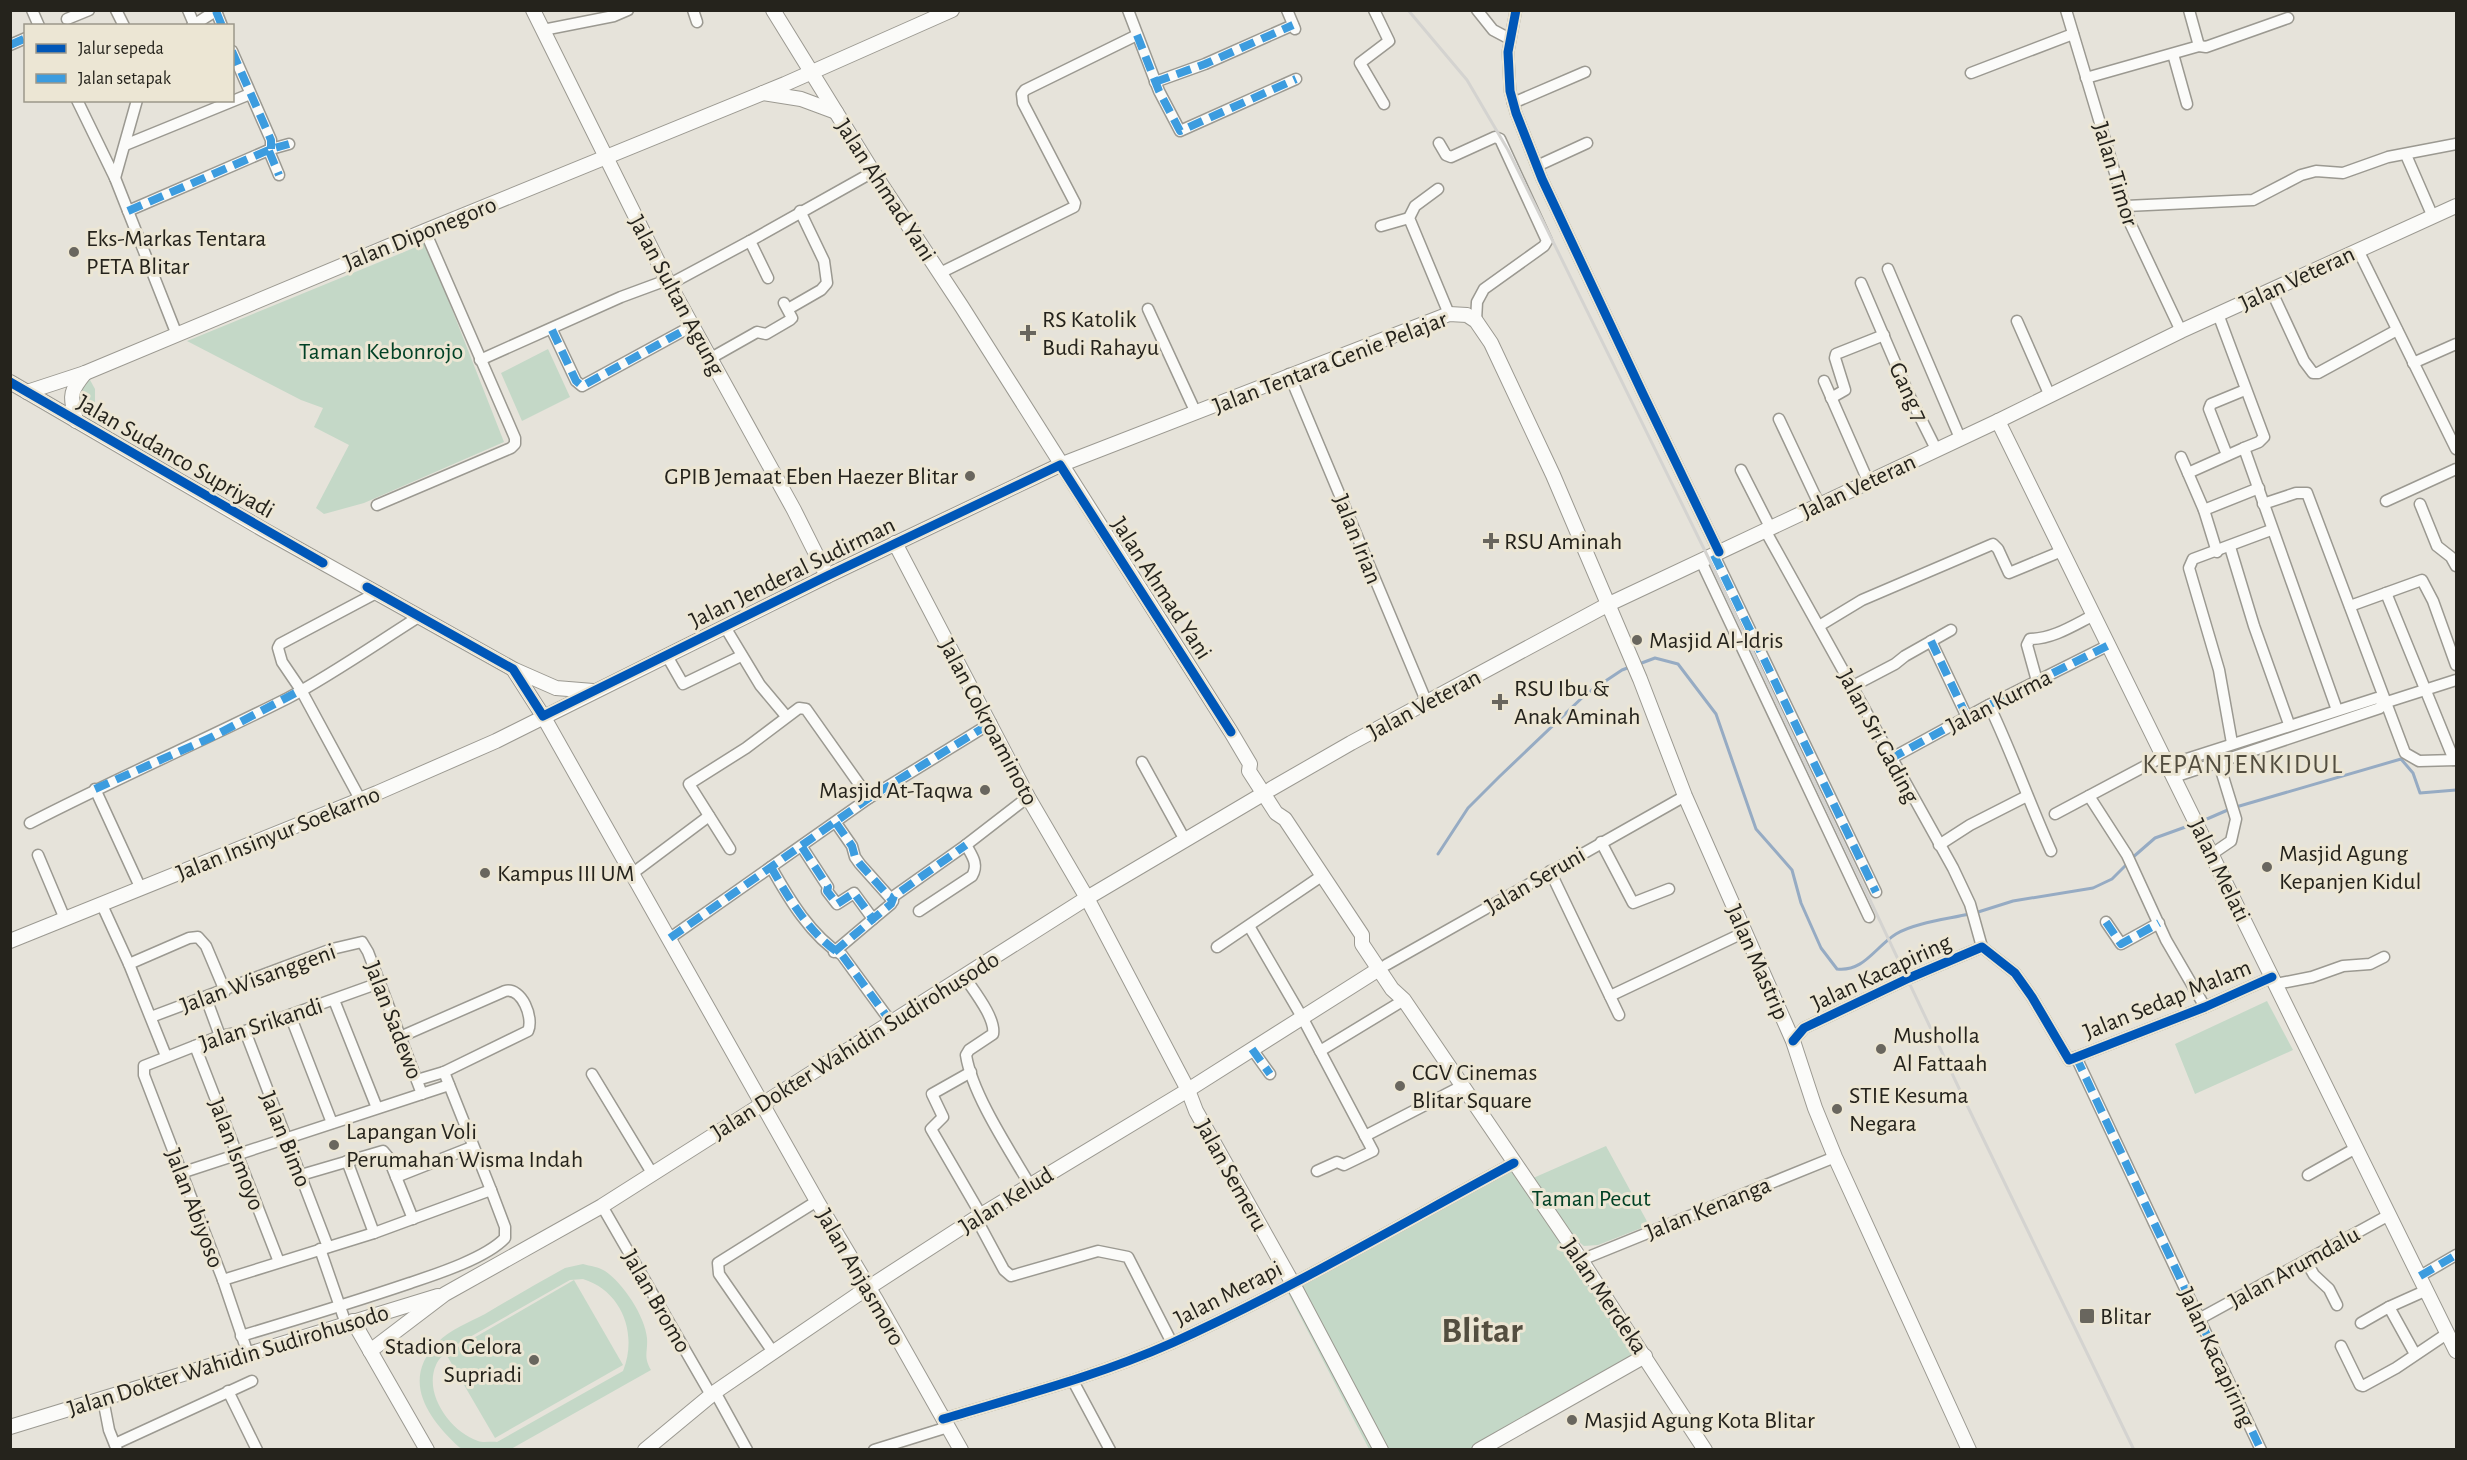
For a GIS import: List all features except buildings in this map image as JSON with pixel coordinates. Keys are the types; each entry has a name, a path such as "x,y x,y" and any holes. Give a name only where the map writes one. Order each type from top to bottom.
{"main road":[{"name":"Jalan Sultan Agung","path":"533,10 604,158 668,282 794,510 827,576"},
{"name":"Jalan Ahmad Yani","path":"773,10 873,172 962,307 1250,764 1249,771 1267,792"},
{"name":"Jalan Diponegoro","path":"27,392 85,373 177,335 811,72 945,12"},
{"path":"759,93 801,99 836,112"},
{"name":"Jalan Veteran","path":"1267,792 1351,743 1607,605 1998,421 2181,331 2457,206"},
{"name":"Jalan Tentara Genie Pelajar","path":"1060,465 1196,413 1289,374 1449,314 1467,315 1476,321 1491,343 1553,475 1607,605"},
{"path":"76,421 71,398 73,389 85,373"},
{"name":"Jalan Sudanco Supriyadi","path":"10,382 323,563 513,669 543,716 670,938"},
{"name":"Jalan Melati","path":"1998,421 2457,1351"},
{"name":"Jalan Jenderal Sudirman","path":"543,716 827,576 1060,465"},
{"name":"Jalan Cokroaminoto","path":"895,543 1028,797 1087,898"},
{"name":"Jalan Mastrip","path":"1607,605 1640,679 1685,796 1787,1028 1815,1108 1835,1156 1969,1449"},
{"path":"513,669 556,688 596,691"},
{"name":"Jalan Insinyur Soekarno","path":"10,941 360,799 496,741 543,716"},
{"name":"Jalan Merdeka","path":"1267,792 1276,813 1285,819 1362,935 1362,944 1382,967 1392,989 1402,998 1581,1260 1705,1449"},
{"name":"Jalan Dokter Wahidin Sudirohusodo","path":"370,1351 446,1294 602,1206 1087,898 1267,792"},
{"name":"Jalan Semeru","path":"1087,898 1188,1090 1196,1111 1292,1282 1381,1449"},
{"name":"Jalan Anjasmoro","path":"670,938 817,1201 961,1449"},
{"name":"Jalan Kelud","path":"645,1449 713,1394 773,1352 978,1216 1188,1090 1382,967"},
{"name":"Jalan Dokter Wahidin Sudirohusodo","path":"10,1427 247,1352 446,1294"},
{"path":"348,1322 370,1351 427,1449"},
{"path":"1479,1449 1645,1356"}],"street":[{"path":"32,10 38,24"},
{"path":"67,19 89,10"},
{"path":"116,10 123,24"},
{"path":"543,30 628,10"},
{"path":"693,10 697,22"},
{"path":"1128,10 1155,82 1177,129 1183,132 1296,79"},
{"path":"1155,82 1294,28 1287,10"},
{"path":"1374,10 1389,41 1360,63 1384,104"},
{"path":"1477,10 1493,30 1510,39"},
{"path":"1516,10 1508,52 1510,85 1513,103 1537,166 1644,397 1869,917"},
{"name":"Jalan Timor","path":"2066,10 2130,223 2181,331"},
{"path":"2189,10 2199,46"},
{"path":"195,24 217,11"},
{"path":"2086,78 2199,46 2206,47 2288,18"},
{"path":"1971,73 2073,34"},
{"path":"943,279 1074,207 1075,203 1023,103 1022,94 1025,90 1137,35"},
{"path":"10,45 24,39"},
{"path":"2173,54 2187,104"},
{"path":"234,56 271,140 270,150 279,175"},
{"path":"1513,103 1585,72"},
{"path":"234,101 250,94"},
{"path":"78,102 115,178 177,335"},
{"path":"115,178 136,102"},
{"path":"125,145 230,102"},
{"path":"1439,143 1446,155 1451,157 1495,137 1500,139 1547,242 1485,289 1477,302 1476,321"},
{"path":"1537,166 1587,143"},
{"path":"128,211 289,144"},
{"path":"2126,207 2248,201 2301,175 2316,171 2343,173 2388,157 2407,158 2456,145"},
{"path":"2407,158 2433,217"},
{"path":"480,360 552,330 621,297 668,282 750,241 873,172"},
{"path":"1381,226 1409,218 1415,206 1438,189"},
{"path":"711,358 757,332 765,334 790,320 792,318 786,306 821,290 826,283 824,261 800,211"},
{"path":"1409,218 1449,314"},
{"path":"378,505 511,448 515,444 515,438 425,231"},
{"path":"750,241 768,278"},
{"path":"2358,250 2457,449"},
{"path":"1888,269 1960,438"},
{"name":"Gang 7","path":"1861,283 1909,395 1936,449"},
{"path":"2271,290 2304,361 2313,373 2318,373 2397,330"},
{"path":"1148,309 1196,413"},
{"path":"2188,473 2259,442 2264,437 2218,314"},
{"path":"2018,321 2050,396"},
{"path":"552,330 576,381 582,386 692,326"},
{"path":"1831,398 1845,390 1835,358 1836,354 1884,335"},
{"path":"2413,363 2457,345"},
{"name":"Jalan Irian","path":"1289,374 1427,704"},
{"path":"1824,381 1868,481"},
{"path":"2227,456 2209,409 2211,404 2245,390"},
{"path":"1779,419 1819,504"},
{"path":"2244,448 2271,530 2337,710"},
{"path":"2181,457 2204,510 2217,552"},
{"path":"2386,501 2457,469"},
{"name":"Jalan Sri Gading","path":"1741,470 1767,529 1970,904 1982,947"},
{"path":"2204,510 2259,488"},
{"path":"2263,504 2289,495 2307,493 2404,753 2419,761 2456,760 2424,690 2386,593"},
{"path":"2420,504 2437,546 2451,557 2457,566"},
{"path":"2232,743 2219,670 2188,568 2193,560 2271,530"},
{"path":"1819,626 1862,600 1993,544 1998,549 2009,573 2062,551"},
{"path":"2230,547 2254,626 2289,724"},
{"path":"1711,556 1876,892"},
{"path":"2350,606 2423,581 2457,665"},
{"path":"360,799 301,690 279,655 278,648 280,644 373,590"},
{"path":"2037,681 2028,641 2043,639 2094,615"},
{"path":"30,823 95,789 212,737 301,690 420,616"},
{"path":"725,627 760,686 786,716"},
{"path":"1853,686 1952,630"},
{"path":"1931,641 1967,717"},
{"name":"Jalan Kurma","path":"1890,759 1989,705 2109,645"},
{"path":"667,656 683,684 741,656"},
{"path":"2055,814 2089,796 2214,749 2289,724 2322,721 2380,708 2385,702 2457,680"},
{"path":"2168,766 2218,762 2322,721 2337,710 2376,698 2385,702"},
{"path":"1989,705 2011,751 2027,796 2051,851"},
{"path":"730,849 690,787 691,782 746,748 799,708 806,709 869,798"},
{"path":"670,938 869,798 991,723"},
{"path":"2212,854 2231,842 2235,819 2214,749"},
{"path":"1142,762 1185,840"},
{"path":"95,789 141,889"},
{"name":"Jalan Seruni","path":"1382,967 1685,796"},
{"path":"1939,845 1970,825 2027,796"},
{"path":"2089,796 2130,860 2159,923 2205,1007"},
{"path":"834,952 893,901 894,896 966,846 1028,797"},
{"path":"633,873 709,816"},
{"path":"836,823 852,846 860,864 893,901"},
{"path":"1601,842 1633,903 1669,889"},
{"path":"920,911 972,876 975,871 975,862 966,846"},
{"path":"802,847 837,904 854,893 873,919"},
{"path":"38,855 65,920"},
{"path":"771,867 805,919 834,952 842,955 891,1022"},
{"path":"1550,871 1619,1015"},
{"path":"1217,947 1323,875"},
{"path":"102,905 129,963 166,1056"},
{"path":"2106,922 2121,944 2159,923"},
{"path":"1249,926 1302,1017 1373,1151 1344,1165 1337,1162 1317,1171"},
{"path":"1610,996 1745,932"},
{"path":"129,963 189,938 198,937 206,946 225,991"},
{"name":"Jalan Wisanggeni","path":"151,1017 356,942 362,942 365,946"},
{"name":"Jalan Sadewo","path":"365,946 422,1094"},
{"name":"Jalan Kacapiring","path":"1792,1041 1804,1028 1909,978 1982,947 2015,973 2032,996 2067,1059 2076,1057 2261,1449"},
{"name":"Jalan Sedap Malam","path":"2076,1057 2274,980 2312,977 2343,966 2370,964 2384,957"},
{"path":"964,976 992,1020 994,1029 993,1034 966,1054 971,1072 1001,1137 1030,1185"},
{"name":"Jalan Srikandi","path":"144,1066 220,1036 245,1031 379,983"},
{"path":"400,1037 511,990 517,992 530,1022 528,1031 444,1072 417,1080"},
{"path":"206,998 220,1036"},
{"path":"1320,1051 1402,998"},
{"path":"334,1000 377,1108"},
{"path":"290,1015 332,1123"},
{"name":"Jalan Kacapiring","path":"1787,1028 1804,1028"},
{"name":"Jalan Bimo","path":"245,1031 284,1138 301,1175 340,1306 348,1322"},
{"name":"Jalan Ismoyo","path":"195,1046 279,1262"},
{"path":"1252,1049 1270,1074"},
{"name":"Jalan Abiyoso","path":"144,1066 144,1075 223,1280 247,1352"},
{"path":"241,1336 340,1306 461,1264 505,1238 505,1227 444,1072"},
{"path":"971,1072 932,1094 944,1117 931,1129 1004,1270 1011,1276 1098,1251 1128,1257 1172,1343"},
{"path":"592,1074 652,1173"},
{"path":"181,1173 449,1085"},
{"path":"1365,1136 1461,1086"},
{"path":"396,1177 472,1147"},
{"path":"2308,1175 2356,1148"},
{"path":"301,1175 383,1151 413,1219"},
{"name":"Jalan Kenanga","path":"1581,1260 1835,1156"},
{"path":"346,1161 374,1233"},
{"name":"Jalan Merapi","path":"874,1449 1073,1381 1172,1343 1292,1282 1514,1162"},
{"path":"223,1280 374,1233 491,1190"},
{"path":"773,1352 720,1274 718,1263 817,1201"},
{"name":"Jalan Bromo","path":"602,1206 747,1449"},
{"name":"Jalan Arumdalu","path":"2199,1319 2306,1261 2392,1221"},
{"path":"2420,1276 2457,1255"},
{"path":"2306,1261 2314,1275 2329,1289 2337,1305"},
{"path":"2361,1323 2427,1290"},
{"path":"2389,1307 2415,1354"},
{"path":"2341,1346 2356,1379 2363,1386 2396,1368 2448,1334"},
{"path":"103,1399 116,1447 252,1381"},
{"path":"1073,1381 1110,1449"},
{"path":"228,1391 257,1449"}],"green space":[{"name":"Taman Kebonrojo","path":"426,243 504,442 364,503 324,514 316,508 349,445 314,427 323,408 301,400 187,341"},
{"path":"548,349 570,397 522,421 501,373"},
{"path":"90,380 95,389 95,417 89,419 77,400 83,381"},
{"path":"2267,1001 2293,1050 2195,1094 2175,1044"},
{"name":"Taman Pecut","path":"1606,1146 1649,1225 1598,1245 1584,1246 1565,1230 1531,1179"},
{"path":"1512,1166 1640,1354 1478,1449 1369,1449 1287,1291"},
{"path":"583,1264 605,1271 619,1283 638,1310 642,1320 647,1338 646,1358 651,1370 511,1449 464,1450 437,1424 423,1398 420,1384 421,1370 427,1356 438,1342 460,1326 565,1268","holes":["583,1279 597,1285 617,1304 627,1329 629,1343 623,1371 497,1442 478,1441 449,1421 436,1399 433,1388 436,1365 447,1350 570,1280"]},
{"path":"574,1280 623,1365 495,1438 446,1354"}],"waterway":[{"path":"1639,664 1655,658 1678,664 1716,714 1756,829 1792,870 1801,903 1821,948 1837,969 1855,967 1862,963 1903,930 1969,914"},
{"path":"1438,854 1468,808 1499,777 1586,694 1630,667"},
{"path":"2236,807 2401,759 2413,773 2420,793 2456,790"},
{"path":"2200,822 2230,809"},
{"path":"2132,858 2155,838 2191,825"},
{"path":"1975,913 2013,901 2093,888 2112,879 2128,863"}],"railway":[{"path":"1408,10 1467,80 1508,150 1708,557 1965,1101 2134,1450"}],"marked path":[{"path":"216,11 221,24"},
{"path":"1155,82 1205,64 1293,25"},
{"path":"1137,35 1159,91 1180,131 1296,79"},
{"path":"10,45 24,39"},
{"path":"234,56 271,140 271,149"},
{"path":"128,211 271,149 289,144"},
{"path":"269,151 279,175"},
{"path":"552,330 576,381 582,386 692,326"},
{"path":"1714,555 1876,892"},
{"path":"1931,641 1967,717"},
{"path":"1890,759 1989,705 2109,645"},
{"path":"95,789 212,737 301,690"},
{"path":"670,938 869,798 991,723"},
{"path":"836,823 852,846 860,864 893,901"},
{"path":"802,847 837,904 854,893 873,919 891,904 894,896 966,845"},
{"path":"771,867 802,916 820,938 842,955 891,1022"},
{"path":"834,952 873,919"},
{"path":"2106,922 2121,944 2159,923"},
{"path":"1252,1049 1270,1074"},
{"path":"2076,1057 2261,1450"},
{"path":"2420,1276 2456,1255"}],"cycle path":[{"path":"1516,10 1508,52 1510,91 1516,113 1542,179 1719,552"},
{"path":"10,382 323,563"},
{"path":"367,587 513,669 543,716 827,576 1060,465 1231,732"},
{"path":"1793,1041 1804,1028 1909,978 1982,947 2015,973 2069,1060 2205,1007 2272,977"},
{"path":"943,1419 1030,1394 1144,1355 1172,1343 1302,1279 1514,1163"}],"place":[{"name":"Eks-Markas Tentara PETA Blitar","path":"74,252"},
{"name":"RS Katolik Budi Rahayu","path":"1028,333"},
{"name":"GPIB Jemaat Eben Haezer Blitar","path":"970,476"},
{"name":"RSU Aminah","path":"1491,541"},
{"name":"Masjid Al-Idris","path":"1637,640"},
{"name":"RSU Ibu & Anak Aminah","path":"1500,702"},
{"name":"Masjid At-Taqwa","path":"985,790"},
{"name":"Masjid Agung Kepanjen Kidul","path":"2267,867"},
{"name":"Kampus III UM","path":"485,873"},
{"name":"Musholla Al Fattaah","path":"1881,1049"},
{"name":"CGV Cinemas Blitar Square","path":"1400,1086"},
{"name":"STIE Kesuma Negara","path":"1837,1109"},
{"name":"Lapangan Voli Perumahan Wisma Indah","path":"334,1145"},
{"name":"Blitar","path":"2087,1316"},
{"name":"Stadion Gelora Supriadi","path":"534,1360"},
{"name":"Masjid Agung Kota Blitar","path":"1572,1420"}],"district":[{"name":"KEPANJENKIDUL","path":"2243,764"},
{"name":"Blitar","path":"1482,1329"}]}
